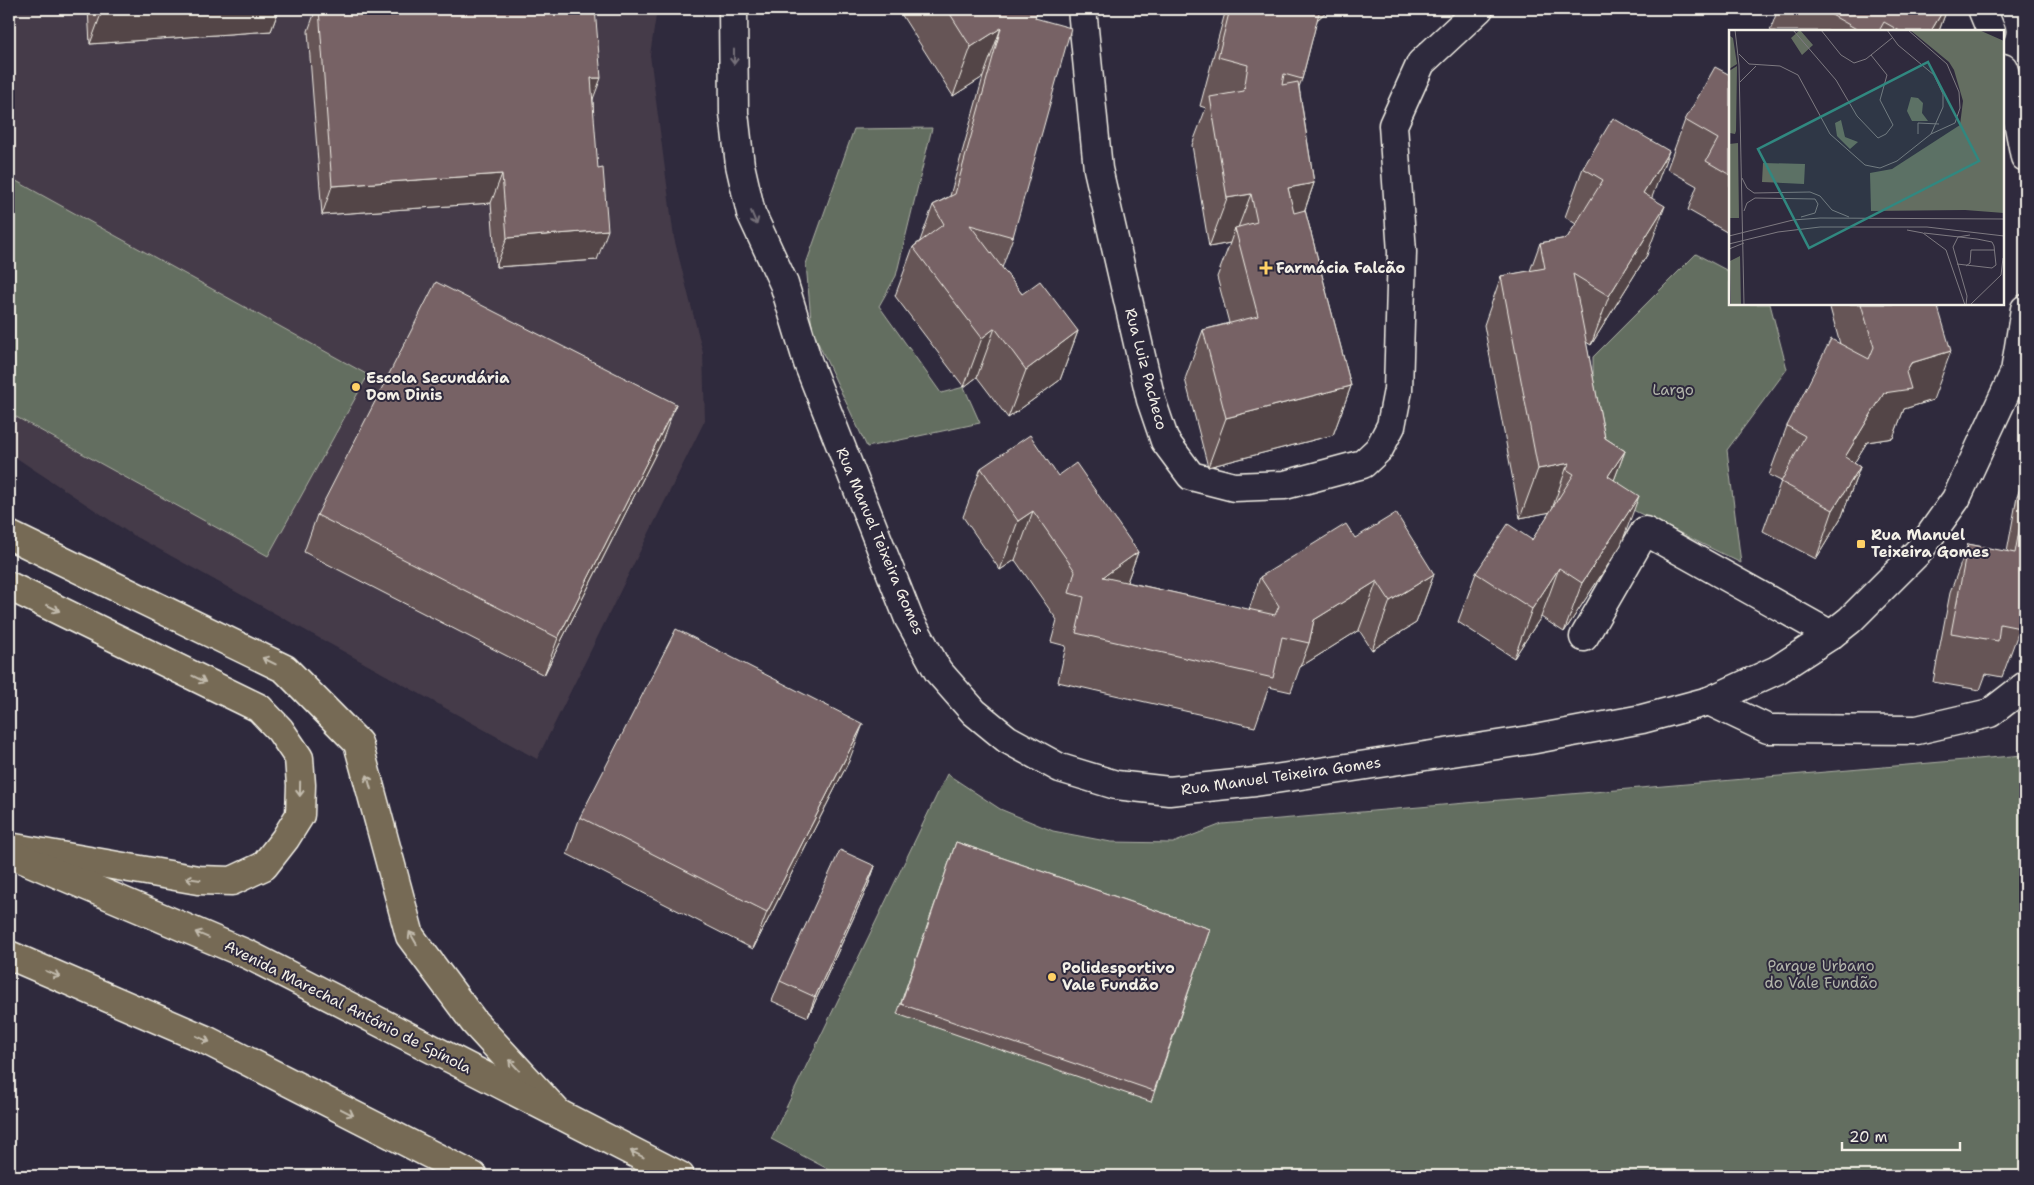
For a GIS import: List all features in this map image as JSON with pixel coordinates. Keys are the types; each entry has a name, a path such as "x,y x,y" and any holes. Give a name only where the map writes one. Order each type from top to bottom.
{"main road":[{"path":"9,534 285,669 358,743 410,936 474,1022 559,1114"},
{"path":"9,586 258,708 280,730 299,758 301,785 300,815 285,839 264,866 232,881 198,880 9,847"},
{"name":"Avenida Marechal António de Spínola","path":"9,853 250,955 680,1176"},
{"path":"9,954 206,1040 473,1176"}],"street":[{"name":"Rua Manuel Teixeira Gomes","path":"733,9 734,113 740,165 751,213 784,284 808,363 883,557 910,619 938,672 974,712 1007,740 1060,768 1116,785 1169,791 1255,782 1530,740 1642,719 1709,701 1777,670 1831,635 1850,620 1919,551 1956,499 2015,372 2025,309"},
{"name":"Rua Luiz Pacheco","path":"1082,9 1098,169 1151,400 1164,441 1191,476 1234,487 1284,485 1363,464 1379,449 1391,426 1398,390 1402,252 1394,125 1421,63 1478,9"},
{"path":"1982,9 1991,30"},
{"path":"2004,71 2014,101 2025,157"},
{"path":"1584,637 1644,531 1831,635"},
{"path":"1709,701 1768,729 1917,730 1990,713 2025,686"}],"shaded area":[{"name":"Escola Secundária Dom Dinis","path":"9,9 657,9 650,55 674,238 703,353 705,420 537,759 128,532 9,453"}],"green space":[{"path":"932,128 896,276 879,306 941,393 964,387 980,423 867,447 812,330 806,264 854,129"},
{"path":"9,177 368,375 268,556 9,413"},
{"name":"Largo","path":"1696,254 1729,271 1729,305 1770,305 1787,369 1727,450 1741,563 1633,510 1594,480 1593,357"},
{"name":"Parque Urbano do Vale Fundão","path":"2025,751 2025,1176 841,1176 771,1139 947,774 1000,809 1053,831 1111,842 1173,843 1222,824 2023,755"}],"building":[{"path":"101,9 183,9 101,14"},
{"path":"319,9 595,9 601,78 591,78 598,169 603,168 608,230 507,238 502,174 332,186"},
{"path":"947,9 1038,9 1035,18 1071,28 1013,237 970,225 1022,294 1040,281 1078,331 1026,370 995,328 982,338 913,247 944,224 933,205 955,194 1001,28 971,47"},
{"path":"1230,9 1320,9 1302,79 1284,74 1282,85 1298,82 1314,183 1288,188 1294,213 1305,210 1351,386 1226,418 1203,330 1258,316 1235,228 1257,222 1251,194 1227,198 1210,97 1244,91 1248,65 1218,57"},
{"path":"1821,9 1944,9 1932,30 1898,30 1884,22 1880,30 1858,30"},
{"path":"1715,67 1729,74 1729,174 1706,161 1718,139 1685,120"},
{"path":"1613,118 1669,151 1643,193 1665,206 1609,296 1573,274 1605,438 1625,451 1608,476 1639,496 1582,583 1559,568 1532,609 1476,573 1508,524 1532,540 1574,474 1566,469 1570,463 1538,469 1501,276 1545,268 1540,243 1567,238 1603,180 1583,168"},
{"path":"436,282 676,404 558,638 317,515"},
{"path":"1861,305 1937,305 1951,351 1911,363 1906,372 1911,389 1884,393 1845,457 1860,467 1833,510 1781,482 1805,436 1787,426 1831,339 1869,359 1874,347"},
{"path":"1030,435 1058,476 1076,463 1138,552 1103,577 1275,615 1279,606 1260,577 1346,524 1355,538 1396,513 1434,574 1390,601 1377,581 1314,620 1309,643 1282,637 1273,678 1076,633 1084,597 1069,593 1075,571 1033,511 1018,521 981,468"},
{"path":"2025,498 2025,598 2020,628 2000,624 1998,641 1951,633 1968,544 2015,553"},
{"path":"676,629 863,724 767,912 580,817"},
{"name":"Polidesportivo Vale Fundão","path":"956,842 1210,929 1154,1091 901,1004"},
{"path":"840,850 875,866 815,997 780,981"}],"place":[{"name":"Farmácia Falcão","path":"1266,268"},
{"name":"Escola Secundária Dom Dinis","path":"356,387"},
{"name":"Rua Manuel Teixeira Gomes","path":"1861,544"},
{"name":"Polidesportivo Vale Fundão","path":"1052,977"}]}
